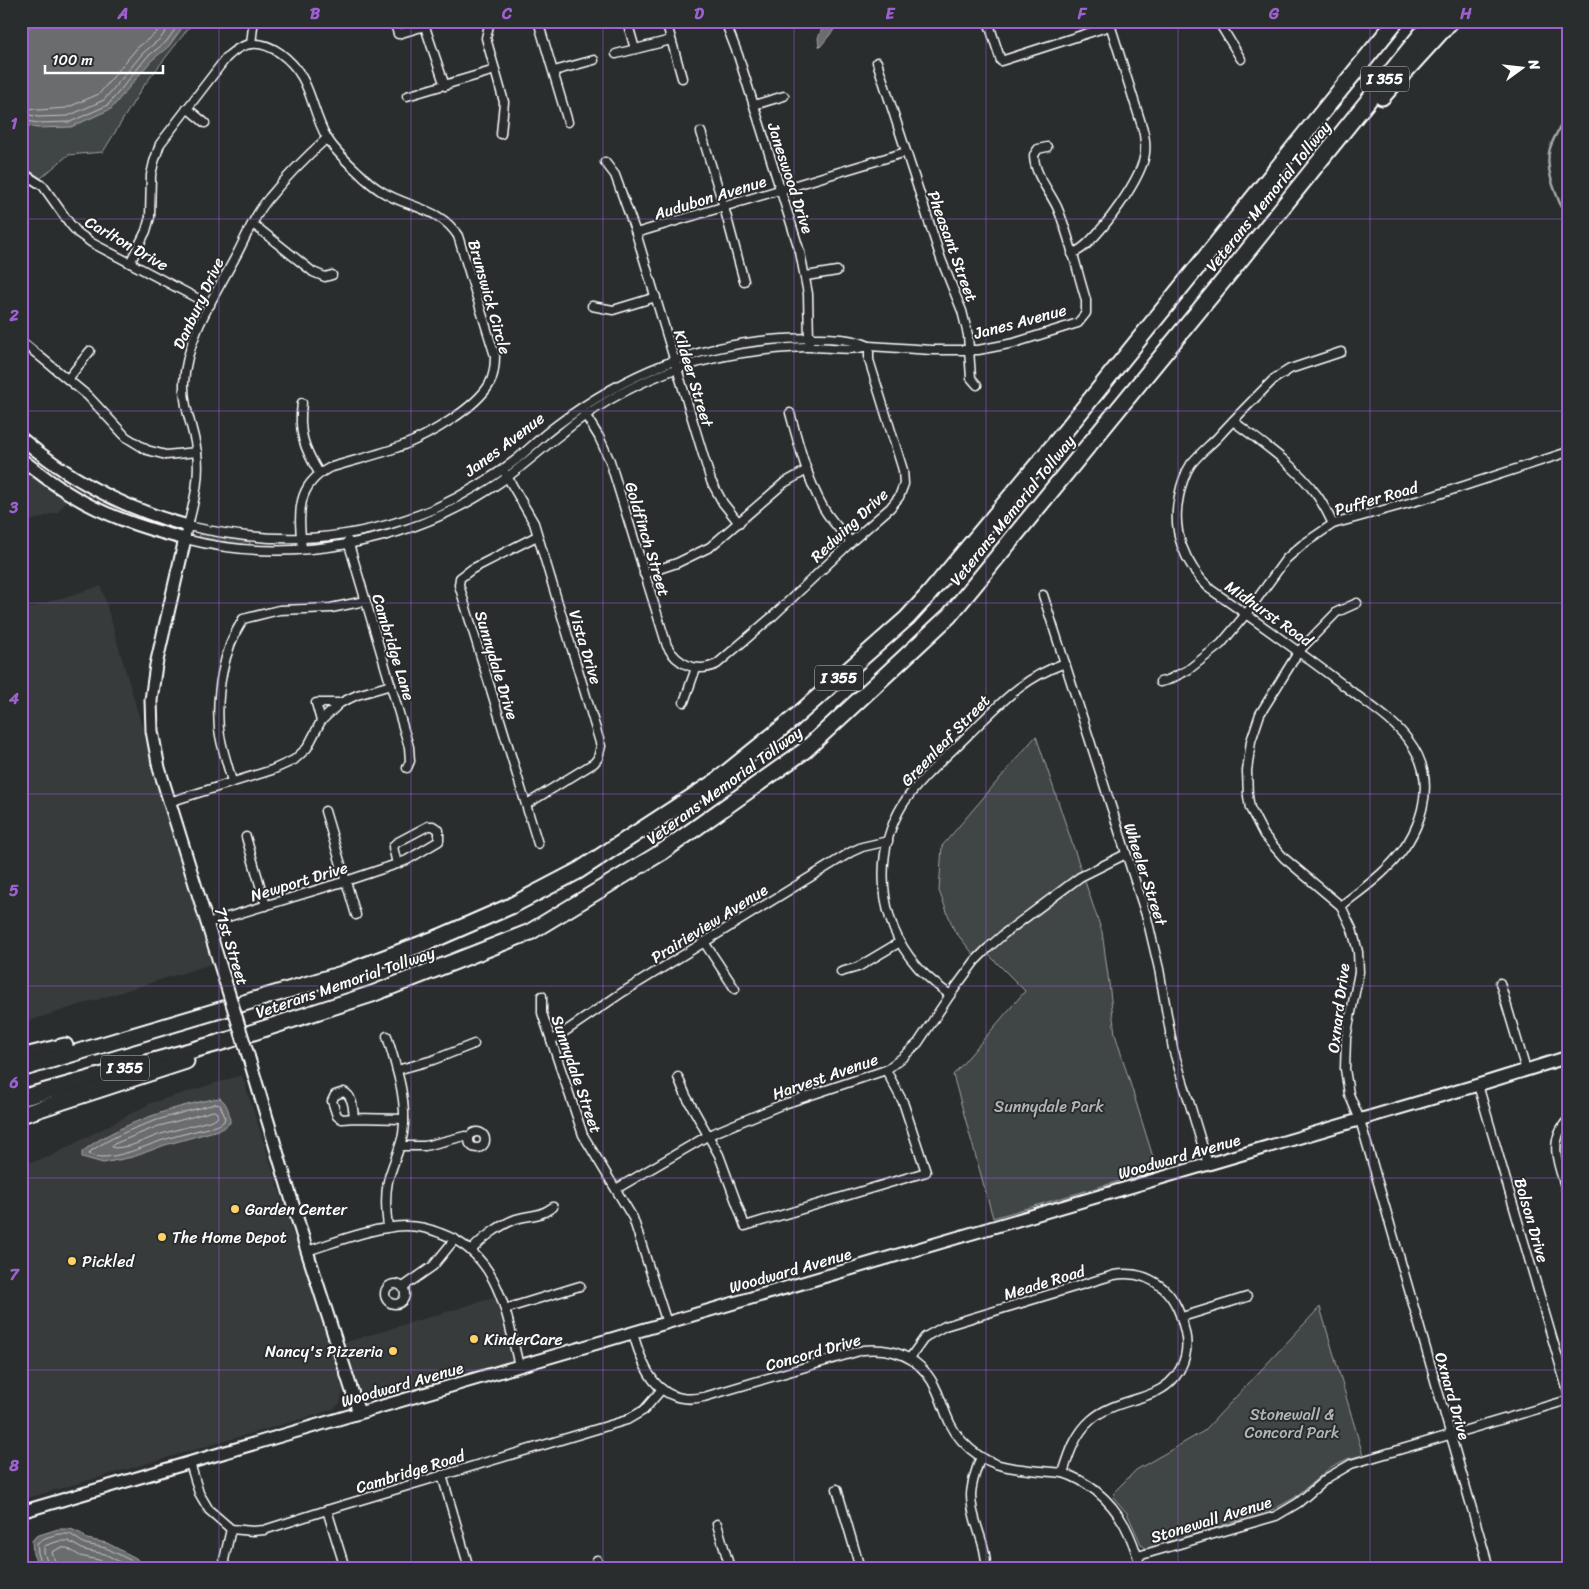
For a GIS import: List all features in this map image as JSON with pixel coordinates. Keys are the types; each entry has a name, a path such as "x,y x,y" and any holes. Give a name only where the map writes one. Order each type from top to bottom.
{"highway":[{"path":"1376,46 1386,21"},
{"name":"Veterans Memorial Tollway","path":"21,1069 342,974 440,937 512,906 578,870 715,782 793,719 907,618 929,594 1057,441 1396,21"},
{"name":"Veterans Memorial Tollway","path":"21,1098 229,1040 372,994 530,932 662,852 804,751 949,616 1237,264 1432,21"},
{"path":"1338,137 1368,112 1451,21"},
{"path":"21,1115 190,1060 229,1040"},
{"path":"21,1057 86,1041 113,1042"}],"main road":[{"name":"Janes Avenue","path":"21,438 59,468 104,495 140,511 188,526"},
{"name":"Janes Avenue","path":"21,459 67,492 91,506 140,527 185,539"},
{"name":"71st Street","path":"185,539 156,665 151,700 154,748 307,1251 359,1413"},
{"name":"Woodward Avenue","path":"21,1512 1360,1120 1568,1057"}],"street":[{"path":"394,21 398,34 424,24 445,86"},
{"path":"490,21 486,38 504,102 501,134"},
{"path":"538,21 568,122"},
{"path":"666,21 682,78"},
{"name":"Janeswood Drive","path":"725,21 738,55 806,276 809,347"},
{"path":"988,21 1001,61 1110,24 1143,131 1145,141 1143,162 1131,187 1096,234 1085,246 1072,254 1057,208 1034,162 1034,155 1038,149 1047,147"},
{"path":"1218,21 1241,59"},
{"path":"629,22 635,49"},
{"path":"130,262 146,230 150,217 151,175 160,144 234,50 251,44 253,27"},
{"path":"616,54 671,40"},
{"name":"Brunswick Circle","path":"251,44 262,44 272,48 297,70 308,87 327,138 360,175 380,191 439,216 455,232 462,243 495,356 495,368 488,386 482,394 457,415 403,445 329,468 319,473"},
{"path":"554,71 594,60"},
{"name":"Pheasant Street","path":"877,62 941,259 962,311 968,336 971,378 977,385"},
{"path":"407,96 495,70"},
{"path":"754,106 784,96"},
{"path":"187,108 204,123"},
{"path":"701,132 744,281"},
{"name":"Danbury Drive","path":"185,539 198,477 197,452 185,402 184,380 192,342 268,198 327,138"},
{"name":"Audubon Avenue","path":"636,233 906,152"},
{"name":"Kildeer Street","path":"605,162 615,175 636,233 711,481 722,502 739,523"},
{"name":"Carlton Drive","path":"21,172 43,186 78,233 92,243 210,305"},
{"path":"253,224 313,272 325,277 332,275"},
{"name":"Janes Avenue","path":"185,539 205,544 243,549 302,549 349,544 390,534 438,516 480,495 507,477 586,415 631,388 702,361 743,352 809,347 859,349 868,346 970,351 1001,346 1078,323 1086,314 1086,300 1072,254"},
{"path":"806,276 837,271"},
{"path":"592,306 613,310 656,297"},
{"name":"Janes Avenue","path":"188,526 267,539 346,534 388,525 438,507 486,481 517,459 555,426 581,408 631,378 675,360 703,351 741,343 809,338 859,341 868,346"},
{"path":"21,342 88,396 126,437 147,450 166,455 197,452"},
{"name":"Redwing Drive","path":"696,668 711,667 717,664 773,616 890,508 899,497 904,480 903,470 869,360 868,346"},
{"path":"68,379 90,351"},
{"name":"Midhurst Road","path":"1341,352 1279,374 1190,465 1180,490 1177,508 1177,525 1182,549 1194,572 1210,589 1299,652 1399,729 1413,746 1424,775 1424,805 1413,835 1386,870 1341,906"},
{"path":"302,403 300,414 303,441 307,453 319,473 302,498 299,511 302,549"},
{"name":"Goldfinch Street","path":"581,408 602,442 610,461 667,646 678,661 696,668"},
{"path":"790,413 807,470 824,510 851,542"},
{"path":"1233,421 1278,455 1299,474 1320,499 1333,524"},
{"name":"Puffer Road","path":"1160,682 1188,670 1221,644 1286,560 1302,545 1333,524 1408,504 1568,452"},
{"name":"Vista Drive","path":"502,470 529,514 538,536 601,746 598,758 594,763 527,804"},
{"path":"644,574 701,553 720,540 784,483 807,470"},
{"name":"Cambridge Lane","path":"346,534 409,747 410,761 407,768"},
{"name":"Sunnydale Drive","path":"538,536 472,569 460,578 459,585 538,844"},
{"name":"Wheeler Street","path":"1043,595 1154,944 1173,1049 1208,1164"},
{"path":"232,782 220,731 220,691 226,657 240,616 279,610 331,608 365,601"},
{"name":"Oxnard Drive","path":"1358,603 1337,612 1299,652 1260,714 1248,754 1248,796 1254,817 1270,843 1341,906 1352,929 1358,952 1358,981 1348,1023 1345,1053 1349,1094 1360,1120 1489,1568"},
{"name":"Greenleaf Street","path":"950,995 916,965 900,942 889,918 884,874 888,841 903,805 927,775 1021,685 1045,670 1065,663"},
{"path":"684,702 696,668"},
{"path":"169,802 272,770 294,760 307,748 321,721 340,703 356,695 391,685"},
{"path":"321,721 316,704 340,703"},
{"path":"325,811 356,915"},
{"name":"Newport Drive","path":"208,923 396,864 436,844 440,838 439,830 434,826 428,826 396,844 394,847 396,864"},
{"path":"246,837 266,906"},
{"name":"Prairieview Avenue","path":"551,1040 624,992 851,852 862,847 888,841"},
{"name":"Harvest Avenue","path":"616,1189 709,1135 781,1106 886,1070 918,1043 975,962 1005,934 1080,877 1126,854"},
{"path":"704,942 735,989"},
{"path":"841,972 858,967 900,942"},
{"path":"1500,983 1526,1070"},
{"name":"Sunnydale Street","path":"542,996 542,1013 583,1135 589,1148 616,1189 636,1227 667,1323"},
{"path":"387,1036 397,1070 404,1118 400,1146 387,1187 386,1214 388,1227"},
{"path":"397,1070 433,1060 474,1044"},
{"path":"678,1077 686,1096 720,1155 745,1226 926,1172 903,1102 886,1070"},
{"name":"Bolson Drive","path":"1478,1085 1568,1392"},
{"path":"354,1118 404,1118"},
{"path":"1565,1124 1556,1141 1555,1150 1568,1195"},
{"path":"400,1146 425,1146 465,1136 470,1137"},
{"path":"471,1250 478,1242 510,1222 542,1214 553,1207"},
{"path":"307,1251 388,1227 413,1226 431,1229 455,1239 471,1250 492,1275 505,1310 519,1366"},
{"path":"403,1287 433,1266 455,1239"},
{"name":"Meade Road","path":"910,1358 925,1337 939,1328 1122,1274 1137,1275 1154,1280 1170,1296 1182,1317"},
{"path":"505,1310 580,1286"},
{"path":"1063,1473 1072,1447 1090,1421 1113,1406 1164,1388 1179,1372 1184,1362 1187,1348 1182,1317 1247,1297"},
{"name":"Concord Drive","path":"633,1333 638,1353 647,1373 662,1389 682,1397 699,1398 863,1350 883,1350 901,1353 910,1358 926,1374 934,1385 953,1430 980,1458 1012,1468 1063,1473 1083,1480 1114,1508 1128,1529 1141,1568"},
{"name":"Cambridge Road","path":"231,1529 264,1530 626,1420 644,1410 662,1389"},
{"name":"Stonewall Avenue","path":"1138,1556 1276,1516 1298,1503 1327,1478 1344,1467 1359,1461 1568,1400"},
{"path":"980,1458 971,1496 986,1552 986,1568"},
{"path":"190,1463 204,1502 209,1510 231,1529 225,1568"},
{"path":"442,1476 469,1568"},
{"path":"837,1489 860,1568"},
{"path":"328,1510 345,1568"},
{"path":"717,1524 730,1568"}],"shaded area":[{"path":"21,465 69,498 58,512 21,524"},
{"path":"101,586 211,964 22,1023 21,610"},
{"path":"242,1075 335,1363 343,1390 340,1403 335,1408 322,1413 21,1500 21,1165 49,1157 151,1103"},
{"path":"506,1294 523,1358 362,1403 343,1343"}],"green space":[{"path":"21,21 194,21 142,88 103,152 68,155 41,178 21,165"},
{"path":"494,480 463,499 430,515 396,528 361,538 361,536 387,528"},
{"path":"200,534 250,542 250,545 210,542 199,537"},
{"name":"Sunnydale Park","path":"1036,736 1102,932 1115,1034 1157,1170 993,1218 953,1075 1025,991 982,948 974,955 954,930 939,891 942,846"},
{"name":"Stonewall & Concord Park","path":"1320,1307 1363,1455 1347,1459 1331,1467 1294,1498 1274,1509 1145,1548 1141,1544 1127,1513 1113,1497 1116,1490 1136,1470 1204,1431"}],"water":[{"path":"36,21 187,21 169,46 151,61 111,109 71,127 37,128 21,124 21,36"},
{"path":"825,21 841,21 820,47 818,38"},
{"path":"220,1098 227,1106 230,1120 230,1123 222,1129 165,1145 133,1157 103,1163 82,1157 82,1152 95,1142 128,1125 186,1105"},
{"path":"58,1529 71,1529 82,1534 87,1539 107,1543 136,1558 146,1568 39,1568 33,1554 32,1541 36,1536"}],"waterway":[{"path":"1568,113 1554,139 1548,157 1553,186 1568,223"}],"place":[{"name":"Garden Center","path":"235,1209"},
{"name":"The Home Depot","path":"162,1237"},
{"name":"Pickled","path":"72,1261"},
{"name":"KinderCare","path":"474,1339"},
{"name":"Nancy's Pizzeria","path":"393,1351"}]}
